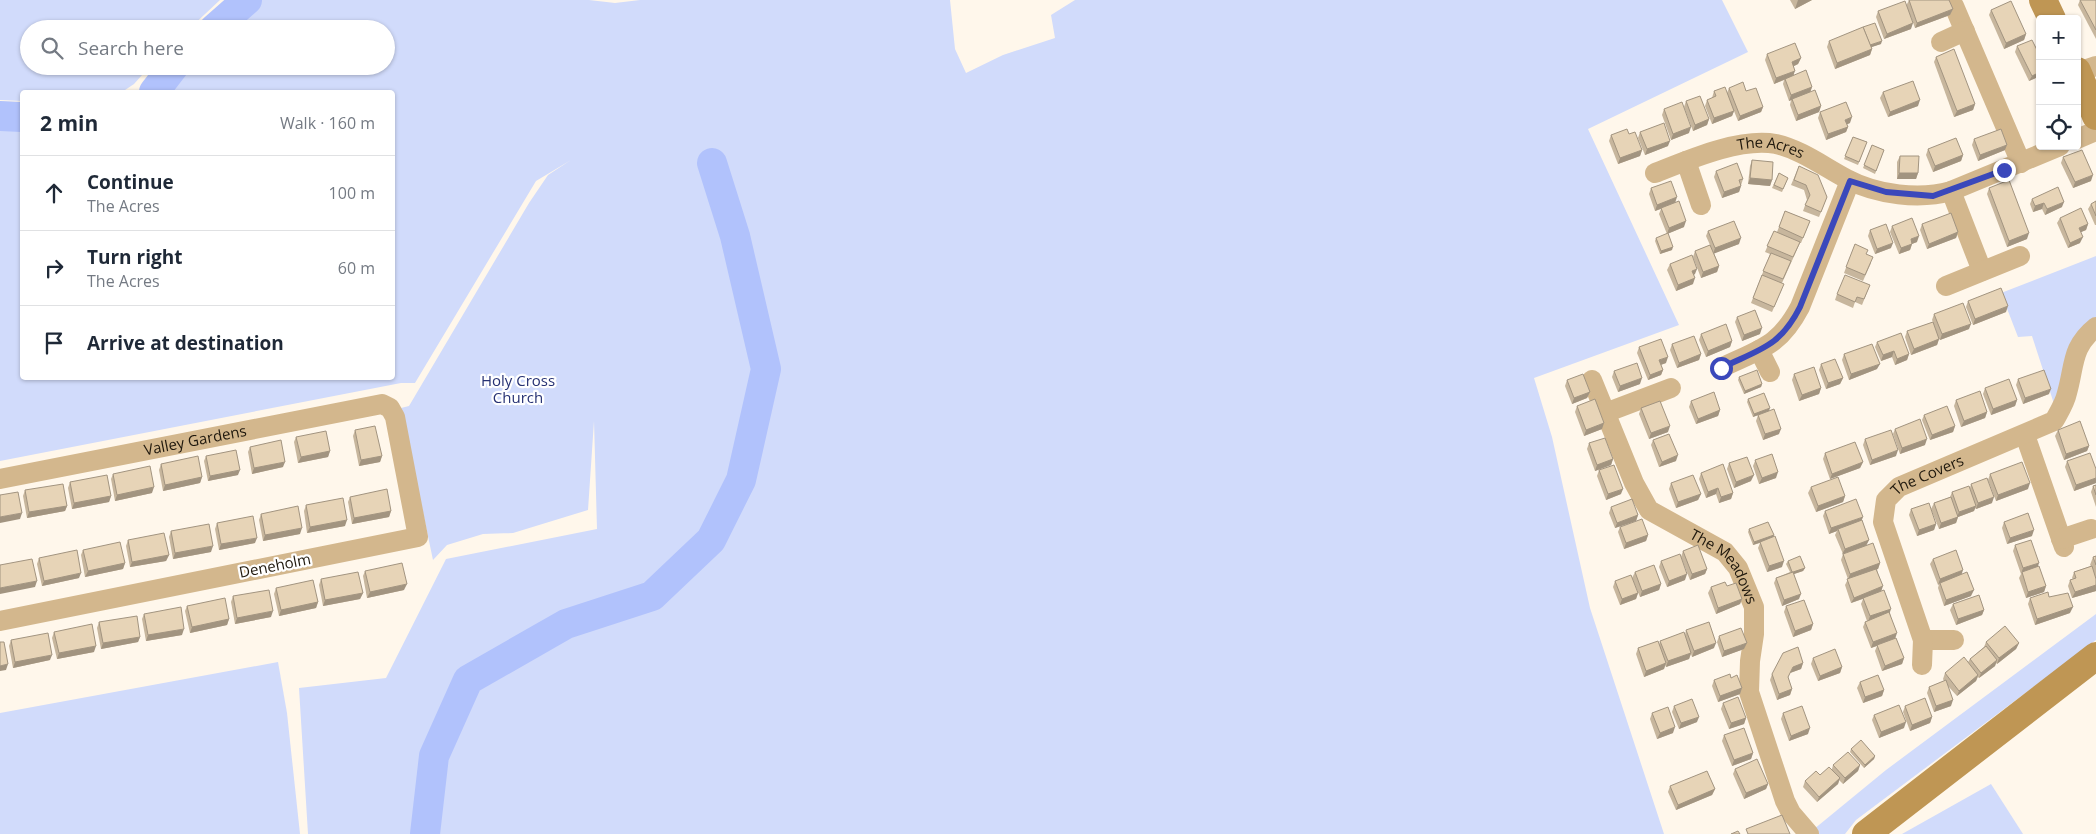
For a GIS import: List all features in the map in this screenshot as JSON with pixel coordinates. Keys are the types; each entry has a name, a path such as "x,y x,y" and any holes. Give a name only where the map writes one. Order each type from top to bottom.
{"street":[{"path":"2043,0 2050,15"},
{"path":"1954,6 2021,163"},
{"path":"1941,42 1965,31"},
{"path":"2084,70 2096,116"},
{"path":"2081,137 2096,131"},
{"name":"The Acres","path":"1655,173 1720,149 1775,144 1798,151 1850,181 1886,192 1933,196 1951,191 2051,150"},
{"path":"1686,161 1702,205"},
{"path":"1721,368 1774,343 1791,325 1800,307 1850,181"},
{"path":"1951,191 1982,271"},
{"path":"1946,286 2020,256"},
{"name":"The Covers","path":"1922,665 1923,640 1883,522 1886,500 1899,487 2025,435 2054,421 2067,393 2075,352 2087,335 2096,327"},
{"path":"1758,350 1770,372"},
{"name":"The Meadows","path":"1592,380 1634,483 1649,510 1725,552 1738,568 1754,607 1754,634 1750,661 1749,692 1785,801 1791,813 1809,834"},
{"path":"1605,413 1671,388"},
{"name":"Valley Gardens","path":"0,479 382,404 390,408"},
{"name":"Deneholm","path":"0,621 418,537 395,417 390,408"},
{"path":"2025,435 2062,543 2090,529"},
{"path":"1923,640 1954,640"},
{"path":"1866,834 2096,656"}],"green space":[{"path":"0,0 220,0 199,20 20,20 20,75 142,75 125,90 20,90 20,101 0,100"},
{"name":"Holy Cross Church","path":"260,0 589,0 615,3 640,0 950,0 955,49 966,73 1003,55 1055,38 1051,15 1075,0 1722,0 1748,52 1588,129 1679,325 1534,378 1552,437 1590,608 1664,834 308,834 299,688 386,678 446,559 597,529 594,421 588,510 513,533 483,534 447,545 433,560 401,408 409,406 529,203 548,175 571,160 536,181 415,383 401,383 0,461 0,122 20,123 20,380 395,380 395,90 165,90 176,75 395,75 395,20 236,20"},
{"path":"2096,256 2096,322 2056,410 2032,336 2018,337 2001,293"},
{"path":"2096,614 2096,640 1856,820 1845,834 1808,834 1886,770"},
{"path":"278,662 287,713 300,834 0,834 0,713"},
{"path":"1991,784 2023,834 1902,834"}],"building":[{"path":"1909,0 1949,0 1953,9 1917,23"},
{"path":"2080,0 2096,0 2096,30"},
{"path":"1905,1 1913,23 1887,34 1878,11"},
{"path":"2011,1 2026,34 2006,43 1991,10"},
{"path":"1875,23 1882,41 1870,45 1863,27"},
{"path":"1863,27 1872,49 1837,63 1829,41"},
{"path":"2032,40 2036,48 2036,74 2032,76 2017,46"},
{"path":"1795,43 1801,58 1792,62 1795,71 1776,78 1767,54"},
{"path":"1954,49 1975,104 1957,111 1936,57"},
{"path":"1806,70 1812,87 1791,95 1785,79"},
{"path":"1913,81 1920,100 1890,112 1883,92"},
{"path":"1743,82 1746,91 1756,88 1763,107 1740,116 1729,88"},
{"path":"1725,87 1734,111 1714,118 1707,100 1716,96 1714,91"},
{"path":"1815,90 1821,106 1798,115 1792,99"},
{"path":"1700,96 1709,119 1695,125 1686,101"},
{"path":"1682,102 1691,127 1673,134 1664,109"},
{"path":"1846,102 1852,117 1845,120 1848,127 1828,134 1820,112"},
{"path":"1664,123 1670,141 1647,149 1640,132"},
{"path":"1627,129 1629,134 1635,132 1642,150 1620,158 1611,135"},
{"path":"2001,129 2007,145 1980,155 1974,139"},
{"path":"1853,137 1867,142 1859,162 1845,156"},
{"path":"1956,138 1963,155 1935,166 1928,149"},
{"path":"1872,145 1884,150 1876,171 1864,165"},
{"path":"2082,150 2093,175 2075,182 2063,157"},
{"path":"1900,156 1919,156 1918,173 1899,173"},
{"path":"1752,160 1773,162 1772,180 1750,178"},
{"path":"1737,163 1743,179 1739,180 1741,186 1724,192 1716,171"},
{"path":"1799,166 1818,175 1827,197 1821,212 1805,205 1810,195 1806,185 1794,180"},
{"path":"1779,173 1788,178 1783,189 1774,185"},
{"path":"2009,180 2029,233 2009,241 1989,188"},
{"path":"1671,181 1677,197 1657,205 1651,188"},
{"path":"2058,187 2064,202 2047,209 2044,203 2035,206 2032,199"},
{"path":"1679,201 1686,221 1669,228 1661,208"},
{"path":"2096,201 2096,216 2091,204"},
{"path":"2081,208 2088,224 2079,228 2083,237 2070,243 2060,218"},
{"path":"1785,211 1810,221 1803,238 1779,227"},
{"path":"1951,213 1958,232 1929,244 1922,224"},
{"path":"1912,218 1919,236 1911,239 1912,244 1901,248 1892,226"},
{"path":"1734,221 1741,238 1715,248 1708,231"},
{"path":"1886,224 1893,243 1877,249 1870,230"},
{"path":"1774,231 1800,242 1793,257 1767,246"},
{"path":"1668,233 1673,247 1661,251 1656,238"},
{"path":"1855,244 1868,250 1866,254 1873,257 1865,275 1846,267"},
{"path":"1710,245 1719,266 1703,272 1695,251"},
{"path":"1771,253 1791,261 1783,279 1763,271"},
{"path":"1692,255 1697,269 1692,271 1695,278 1678,285 1670,264"},
{"path":"1762,275 1784,284 1774,307 1753,298"},
{"path":"1845,275 1870,285 1864,299 1857,297 1855,302 1837,294"},
{"path":"2001,288 2008,306 1975,319 1968,301"},
{"path":"1963,303 1971,324 1942,334 1934,314"},
{"path":"1755,310 1762,328 1744,335 1737,317"},
{"path":"1933,322 1939,339 1914,349 1907,331"},
{"path":"1726,324 1732,341 1708,351 1701,334"},
{"path":"1901,333 1909,354 1897,359 1894,351 1883,355 1877,342"},
{"path":"1694,336 1701,354 1679,363 1672,344"},
{"path":"1661,339 1668,357 1659,360 1663,370 1650,375 1639,347"},
{"path":"1872,344 1880,364 1851,374 1844,354"},
{"path":"1835,359 1843,378 1828,383 1821,364"},
{"path":"1637,363 1642,378 1620,386 1614,371"},
{"path":"1814,367 1821,388 1802,395 1794,374"},
{"path":"1757,370 1762,384 1745,391 1739,377"},
{"path":"2044,370 2051,389 2025,398 2018,379"},
{"path":"1583,374 1590,392 1574,398 1567,380"},
{"path":"2009,379 2017,400 1993,409 1985,388"},
{"path":"1980,391 1987,412 1964,421 1956,400"},
{"path":"1714,392 1720,410 1698,419 1691,401"},
{"path":"1764,393 1770,408 1754,414 1748,399"},
{"path":"1595,399 1604,423 1586,430 1577,406"},
{"path":"1660,401 1670,426 1651,433 1641,408"},
{"path":"1947,406 1955,426 1932,435 1924,415"},
{"path":"1774,409 1781,429 1765,434 1758,415"},
{"path":"1920,419 1927,439 1902,448 1895,429"},
{"path":"2080,421 2089,446 2066,454 2058,430"},
{"path":"375,426 382,456 361,460 355,430"},
{"path":"1891,430 1898,450 1872,460 1865,439"},
{"path":"326,431 330,451 301,457 296,437"},
{"path":"1669,434 1678,455 1662,462 1653,440"},
{"path":"1605,438 1613,459 1597,465 1589,443"},
{"path":"281,440 285,462 254,468 250,447"},
{"path":"1855,442 1863,462 1832,474 1825,453"},
{"path":"236,450 240,470 210,476 206,456"},
{"path":"2090,453 2096,469 2096,478 2076,485 2067,461"},
{"path":"1772,454 1778,472 1762,478 1755,460"},
{"path":"198,456 202,477 165,485 161,464"},
{"path":"1747,457 1754,475 1736,482 1729,463"},
{"path":"2022,462 2030,483 1998,495 1990,474"},
{"path":"1723,464 1733,493 1721,497 1718,488 1708,492 1701,473"},
{"path":"1614,465 1623,489 1608,494 1599,470"},
{"path":"150,466 154,487 117,495 113,474"},
{"path":"107,475 111,496 74,503 70,482"},
{"path":"1693,475 1701,494 1678,502 1671,483"},
{"path":"1838,477 1845,496 1818,506 1811,487"},
{"path":"1987,478 1994,497 1978,503 1971,484"},
{"path":"63,484 67,506 29,512 25,490"},
{"path":"1969,486 1976,506 1959,512 1952,492"},
{"path":"387,489 391,511 354,518 350,497"},
{"path":"18,492 22,513 0,517 0,495"},
{"path":"1951,497 1958,517 1941,523 1934,503"},
{"path":"343,498 347,520 310,527 306,505"},
{"path":"1632,499 1638,515 1617,523 1611,507"},
{"path":"1856,499 1863,517 1831,528 1825,511"},
{"path":"1929,503 1936,524 1919,530 1911,509"},
{"path":"298,506 302,528 265,535 261,514"},
{"path":"2028,513 2034,530 2010,538 2004,522"},
{"path":"253,516 257,538 221,544 217,523"},
{"path":"1642,519 1648,535 1626,543 1620,527"},
{"path":"1862,520 1869,540 1845,549 1838,529"},
{"path":"1768,522 1774,535 1754,542 1749,529"},
{"path":"209,524 213,546 175,553 171,531"},
{"path":"164,533 169,555 132,562 128,540"},
{"path":"1775,536 1784,561 1769,566 1760,542"},
{"path":"2031,540 2039,563 2023,568 2015,545"},
{"path":"120,542 125,563 88,571 83,550"},
{"path":"1873,543 1880,563 1850,574 1843,554"},
{"path":"1698,545 1707,569 1692,574 1683,551"},
{"path":"77,550 81,573 44,581 39,558"},
{"path":"1956,550 1963,570 1940,579 1933,559"},
{"path":"1680,554 1687,574 1669,581 1661,561"},
{"path":"1800,556 1805,568 1792,572 1788,561"},
{"path":"32,559 37,581 0,588 0,565"},
{"path":"402,563 407,584 370,592 365,571"},
{"path":"1654,565 1661,584 1642,591 1635,572"},
{"path":"2039,566 2046,586 2028,592 2022,572"},
{"path":"2092,566 2096,585 2075,592 2070,580 2076,578 2074,572"},
{"path":"1876,569 1883,586 1854,598 1847,579"},
{"path":"358,572 363,593 325,600 321,579"},
{"path":"1793,572 1801,594 1784,600 1776,578"},
{"path":"1967,572 1974,590 1946,600 1940,583"},
{"path":"1631,575 1638,593 1622,599 1615,581"},
{"path":"313,580 318,602 281,610 276,588"},
{"path":"1725,582 1727,586 1736,583 1742,599 1718,608 1711,587"},
{"path":"269,590 273,611 237,618 233,596"},
{"path":"1884,590 1891,609 1870,616 1863,598"},
{"path":"2048,592 2049,597 2068,593 2073,607 2037,619 2030,598"},
{"path":"1979,595 1984,610 1958,619 1953,604"},
{"path":"225,598 229,619 192,627 187,606"},
{"path":"1804,600 1813,624 1795,631 1786,606"},
{"path":"181,607 184,629 148,635 144,614"},
{"path":"1889,612 1897,633 1873,642 1865,622"},
{"path":"137,616 140,637 103,643 99,622"},
{"path":"1709,622 1716,643 1694,651 1686,630"},
{"path":"92,624 96,646 59,653 54,632"},
{"path":"2005,626 2019,643 1999,658 1986,642"},
{"path":"1741,628 1747,643 1724,651 1719,636"},
{"path":"1684,632 1691,653 1668,661 1660,641"},
{"path":"48,633 52,655 15,662 11,640"},
{"path":"1896,638 1904,658 1885,666 1877,645"},
{"path":"1658,641 1666,663 1646,671 1638,648"},
{"path":"0,642 4,642 8,664 0,666"},
{"path":"1986,646 1997,660 1981,673 1970,659"},
{"path":"1798,647 1803,663 1793,667 1788,677 1792,689 1779,694 1772,674 1783,653"},
{"path":"1835,649 1842,667 1820,676 1813,658"},
{"path":"1964,657 1978,675 1959,691 1945,673"},
{"path":"1730,674 1731,678 1737,675 1742,688 1720,696 1714,680"},
{"path":"1878,675 1884,690 1865,697 1860,682"},
{"path":"1946,680 1953,700 1936,706 1929,687"},
{"path":"1738,697 1746,718 1731,723 1723,703"},
{"path":"1925,698 1932,717 1912,725 1905,706"},
{"path":"1692,699 1699,717 1681,723 1674,706"},
{"path":"1899,705 1906,722 1881,732 1874,715"},
{"path":"1802,706 1810,728 1791,736 1783,713"},
{"path":"1668,707 1675,727 1660,733 1652,713"},
{"path":"1744,728 1753,753 1734,760 1724,735"},
{"path":"1861,740 1875,756 1865,765 1851,749"},
{"path":"1848,752 1860,765 1845,778 1833,765"},
{"path":"1757,759 1768,784 1746,793 1735,769"},
{"path":"1829,767 1840,778 1819,797 1805,781 1816,771 1820,775"},
{"path":"1707,771 1715,789 1678,805 1670,786"},
{"path":"1782,815 1790,834 1748,834 1746,829"}],"waterway":[{"path":"224,20 247,0"},
{"path":"156,90 167,75"},
{"path":"0,116 20,117"},
{"path":"425,834 434,756 468,680 566,624 652,596 711,540 741,480 766,369 735,236 712,163"}],"route":[{"path":"1721,368 1774,343 1791,325 1800,307 1850,181 1886,192 1933,196 2004,170"}]}
